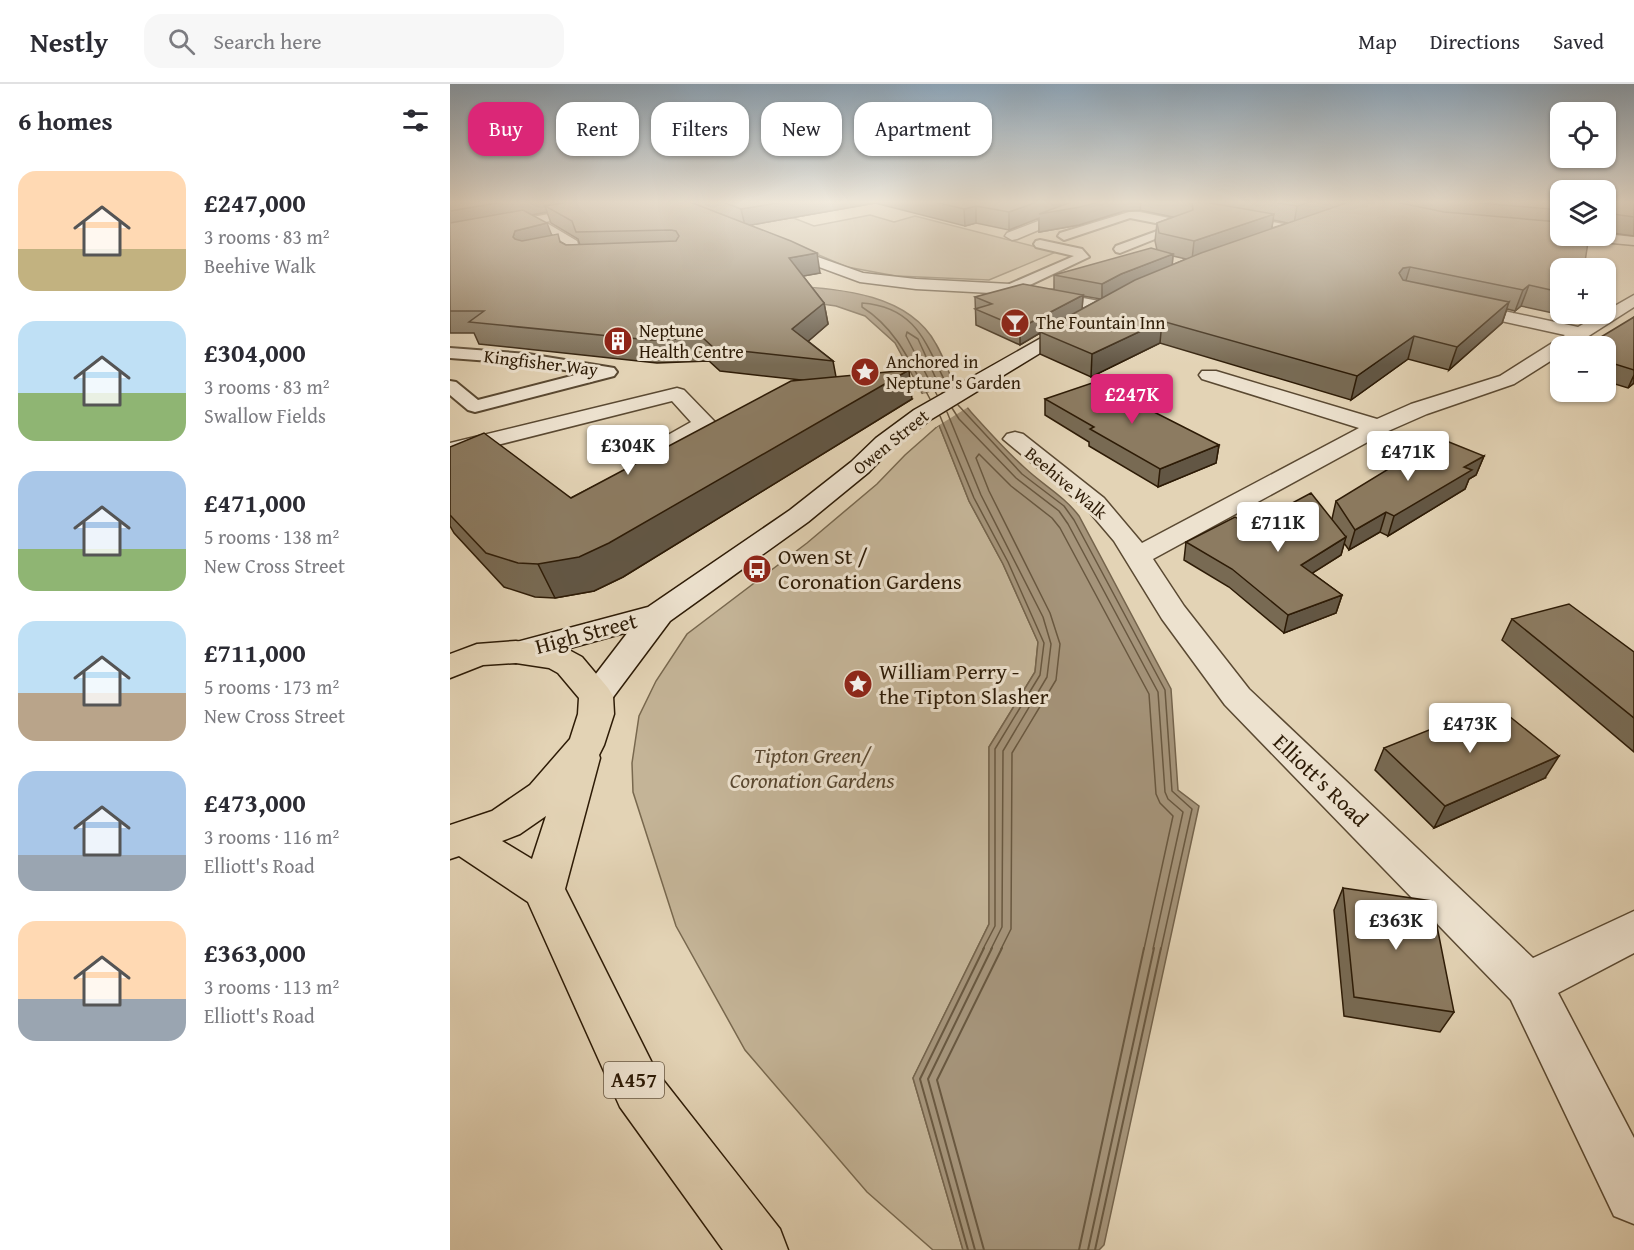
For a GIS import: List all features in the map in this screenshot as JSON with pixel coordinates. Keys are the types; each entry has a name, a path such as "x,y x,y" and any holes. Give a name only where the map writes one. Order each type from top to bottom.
{"main road":[{"path":"457,840 544,889 596,714 596,696 570,665 557,658 516,652 459,654"},
{"path":"457,840 506,823 544,796 586,745"},
{"name":"A457","path":"544,889 638,1089 759,1250"}],"street":[{"path":"804,256 860,277 916,284 1010,289"},
{"name":"Owen Street","path":"659,614 800,516 860,467 884,443 922,415 984,376 1112,303 1010,289"},
{"path":"1138,556 1378,426 1419,409 1507,380 1634,300"},
{"path":"1448,304 1580,333"},
{"path":"1209,375 1378,426"},
{"path":"1222,398 1245,386"},
{"path":"450,450 677,394 705,423 636,463"},
{"name":"Beehive Walk","path":"1015,440 1095,503 1125,537 1138,556"},
{"name":"Elliott's Road","path":"1138,556 1173,612 1237,697 1528,984 1634,1196"},
{"name":"High Street","path":"516,652 659,614"},
{"name":"High Street","path":"596,696 659,614"},
{"path":"1528,984 1634,931"}],"lane":[{"path":"1010,289 1081,256"},
{"name":"Kingfisher Way","path":"450,353 528,360 608,372 475,405 450,386"}],"green space":[{"path":"822,256 1045,256 989,280 896,276 847,267"},
{"name":"Tipton Green/ Coronation Gardens","path":"939,425 969,501 1003,564 1038,642 1035,672 989,747 989,924 913,1078 963,1250 933,1250 867,1192 745,1050 676,926 633,792 632,763 639,716 656,681 687,634 807,543 877,484"}],"water":[{"path":"781,285 824,288 868,296 907,313 923,326 936,344 955,387 971,412 997,441 1032,474 1067,502 1079,516 1171,689 1178,790 1199,806 1104,1245 1099,1250 963,1250 913,1078 989,924 989,747 1035,672 1038,642 1003,564 969,501 939,425 895,343 865,316 836,306 815,303 450,286"}],"pier":[{"path":"953,378 970,406 936,427 917,395 928,393"}],"building":[{"path":"450,256 798,256 789,258 824,303 792,329 833,361 714,348 703,338 650,340 469,322 484,311 450,311"},
{"path":"1121,256 1167,256 1102,284 1054,275"},
{"path":"1193,256 1586,256 1550,258 1550,290 1529,285 1523,290 1410,267 1403,268 1399,273 1403,280 1509,302 1457,347 1414,336 1357,376 1162,321 1092,354 1040,332 1135,280"},
{"path":"1023,284 1083,295 1020,328 975,309 992,304 975,297"},
{"path":"1634,317 1634,370 1616,364 1616,336 1603,336"},
{"path":"909,370 609,543 579,557 538,564 518,563 486,553 450,515 450,447 484,433 571,498 791,381"},
{"path":"1095,382 1219,445 1160,469 1090,429 1094,427 1045,399"},
{"path":"1439,438 1484,456 1464,467 1472,470 1394,516 1386,512 1355,530 1336,501"},
{"path":"1311,493 1346,537 1301,565 1342,595 1288,615 1232,569 1186,542 1235,517 1251,525"},
{"path":"1569,604 1634,652 1634,718 1512,619"},
{"path":"1494,704 1559,756 1445,806 1384,748"},
{"path":"1343,888 1432,901 1454,1012 1354,997"}],"place":[{"name":"The Fountain Inn","path":"1015,323"},
{"name":"Neptune Health Centre","path":"618,341"},
{"name":"Anchored in Neptune's Garden","path":"865,372"},
{"name":"Owen St / Coronation Gardens","path":"757,569"},
{"name":"William Perry - the Tipton Slasher","path":"858,684"}]}
